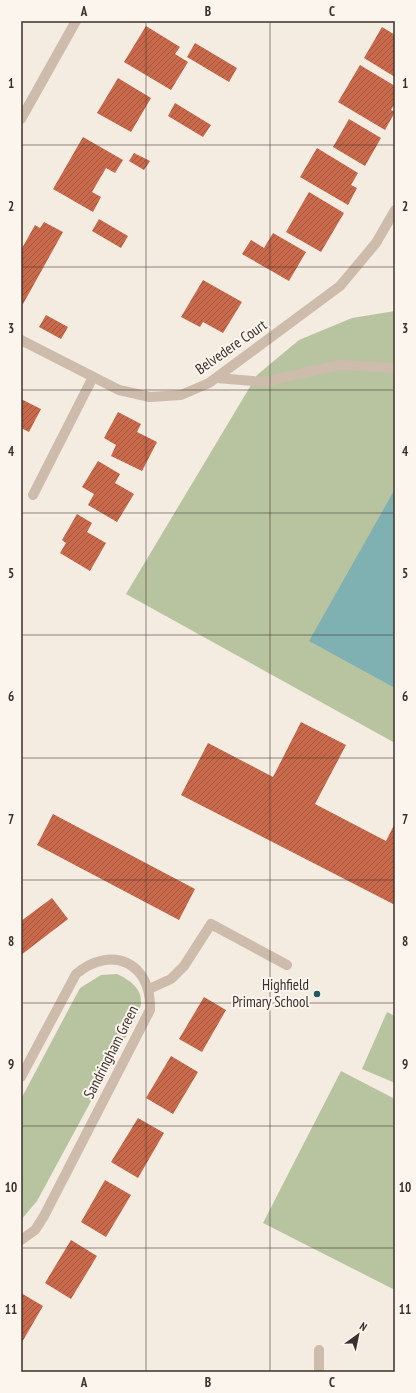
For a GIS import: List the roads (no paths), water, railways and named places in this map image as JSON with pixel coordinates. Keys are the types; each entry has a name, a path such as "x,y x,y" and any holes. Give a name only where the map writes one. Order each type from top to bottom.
{"street":[{"path":"21,119 76,21"},
{"name":"Belvedere Court","path":"21,340 119,390 150,397 181,395 209,383 340,286 376,243 395,210"},
{"path":"216,378 264,382 338,365 395,368"},
{"path":"33,495 94,377"},
{"path":"149,989 171,979 184,966 211,924 287,965"},
{"name":"Sandringham Green","path":"21,1077 76,974 87,965 100,960 114,959 127,963 138,971 149,989 150,1010 147,1017 44,1216 35,1230 21,1240"},
{"path":"319,1350 319,1372"}],"water":[{"path":"395,489 395,688 309,641"}],"place":[{"name":"Highfield Primary School","path":"317,994"}]}
